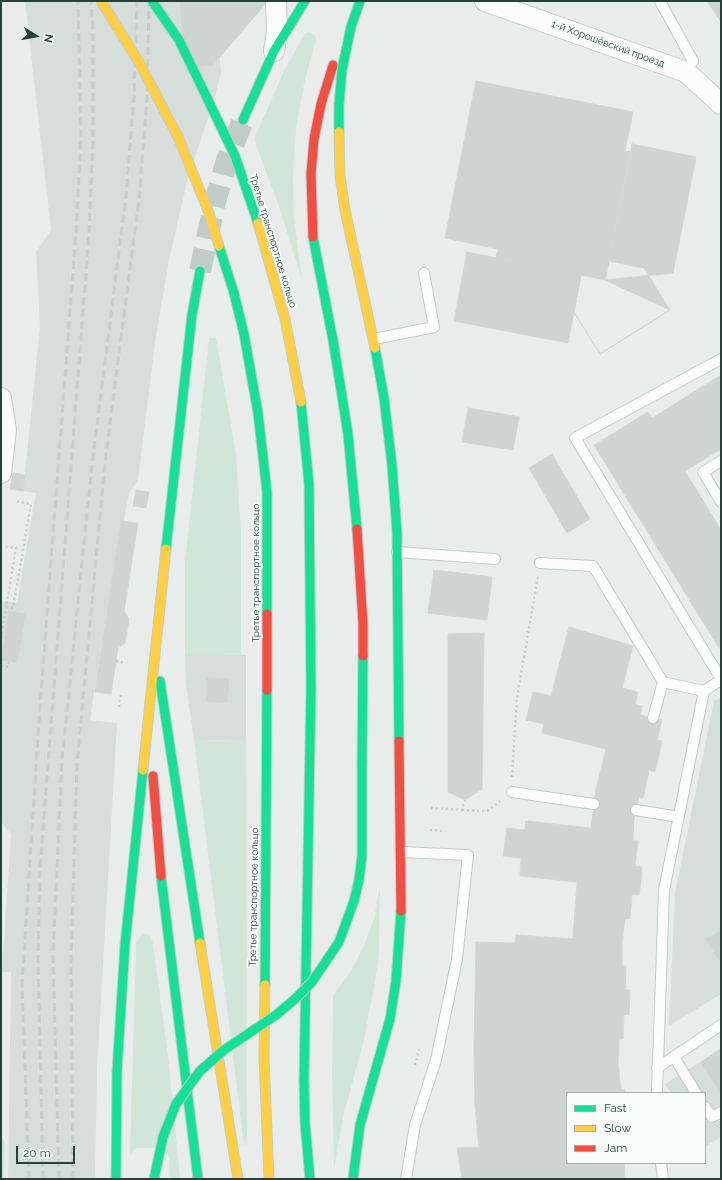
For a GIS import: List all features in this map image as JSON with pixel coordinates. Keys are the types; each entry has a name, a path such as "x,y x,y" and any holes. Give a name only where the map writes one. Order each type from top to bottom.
{"main road":[{"name":"Третье транспортное кольцо","path":"101,1 139,62 179,139 209,213 234,293 244,334 257,406 267,492 268,532 264,1057 269,1179"},
{"name":"Третье транспортное кольцо","path":"152,1 178,40 234,156 262,236 285,319 301,402 309,484 311,689 304,1080 305,1123 310,1179"},
{"path":"243,120 274,51 306,1"},
{"path":"353,1179 360,1125 390,1018 396,981 402,906 397,552 392,465 384,398 374,339 345,210 340,176 338,141 342,70 351,27 359,1"},
{"path":"154,1179 163,1137 176,1104 200,1071 224,1050 276,1015 312,982 339,942 354,902 359,880 362,856 363,624 348,434 333,340 314,246 311,210 311,174 314,139 321,104 343,35 359,1"},
{"path":"116,1179 117,1071 122,986 152,670 192,315 200,271"},
{"path":"159,608 159,667 163,707 238,1179"},
{"path":"152,670 152,742 159,863 198,1179"}],"street":[{"path":"274,51 277,31 276,1"},
{"name":"1-й Хорошёвский проезд","path":"485,1 686,72 721,104"},
{"path":"1,398 6,430 1,473"}],"lane":[{"path":"660,1 693,61 686,72"},
{"path":"374,339 434,327 424,272"},
{"path":"663,682 704,691 721,680 575,438 721,359"},
{"path":"721,461 703,472 721,502"},
{"path":"397,552 495,559"},
{"path":"540,563 592,566 663,682 654,718"},
{"path":"657,1092 664,890 704,691"},
{"path":"512,792 594,804"},
{"path":"636,810 679,817"},
{"path":"401,852 468,855 457,959 436,1060 415,1126 406,1179"},
{"path":"657,1068 721,1025"},
{"path":"674,1057 695,1092"},
{"path":"706,1109 712,1118 721,1112"},
{"path":"661,1164 663,1179"}],"path":[{"path":"6,607 14,608 31,504 14,501"},
{"path":"1,638 16,548 6,547"},
{"path":"431,808 487,811 512,792 517,698 540,563"},
{"path":"116,661 125,663"},
{"path":"1,666 8,667 9,662"},
{"path":"118,706 121,694"},
{"path":"462,810 465,800"},
{"path":"430,830 443,831"},
{"path":"416,1065 419,1049"}],"shaded area":[{"path":"25,1 214,1 221,73 212,107 189,174 170,255 155,343 138,480 129,493 124,521 121,521 90,720 117,723 97,1070 95,1179 8,1179 11,972 2,972 11,834 1,822 1,616 3,601 17,603 36,493 23,491 40,327 36,252 51,230"},
{"path":"185,653 246,655 246,741 194,740 186,684"},
{"path":"721,697 721,994 669,1026 675,893 714,701"},
{"path":"721,1049 721,1137 706,1146 706,1092 670,1092 665,1084"}],"green space":[{"path":"308,32 315,35 316,39 304,84 296,129 293,175 294,219 302,279 277,201 254,139 284,71 304,35"},
{"path":"209,338 216,338 236,454 241,531 241,655 185,653 185,562"},
{"path":"194,740 246,741 247,1144 244,1145"},
{"path":"380,887 379,955 375,981 364,1040 343,1117 334,1168 332,1075 333,995 349,974 363,948 374,919"},
{"path":"143,933 151,936 153,944 168,1055 180,1179 170,1179 169,1158 163,1148 136,1148 130,1154 136,943"},
{"path":"1,1136 5,1142 4,1179 1,1179"}],"building":[{"path":"180,1 268,1 213,65 185,67"},
{"path":"707,1 721,1 721,22"},
{"path":"476,81 633,112 625,151 631,152 605,280 670,310 600,354 574,312 581,275 496,258 498,249 445,238"},
{"path":"632,144 696,157 673,273 605,280"},
{"path":"467,252 581,275 568,343 454,321"},
{"path":"609,261 644,268 670,310 600,354 574,312 581,275 605,280"},
{"path":"721,375 721,449 685,471 721,530 721,646 719,648 594,445 648,412 652,418"},
{"path":"468,408 519,417 513,450 462,442"},
{"path":"552,454 590,519 567,533 529,468"},
{"path":"13,473 25,475 23,491 10,489"},
{"path":"136,490 149,492 146,508 133,506"},
{"path":"121,521 138,523 124,611 129,619 125,643 118,648 111,694 95,692"},
{"path":"434,570 492,577 487,620 428,613"},
{"path":"9,611 25,614 17,663 1,660"},
{"path":"569,627 633,646 622,688 638,692 635,704 642,706 640,715 662,720 657,740 662,741 655,772 649,770 643,798 639,797 634,819 633,840 638,841 635,866 642,867 639,895 632,894 630,919 625,919 622,942 622,966 626,966 625,990 630,990 629,1015 624,1014 623,1039 619,1039 618,1065 621,1090 625,1089 625,1092 566,1092 566,1164 624,1164 625,1179 462,1179 457,1148 479,1147 475,1105 474,1050 476,942 515,943 516,935 573,939 577,882 520,876 521,858 503,856 507,828 525,830 526,821 591,828 596,789 606,749 542,733 544,724 526,720 533,692 551,696"},
{"path":"484,633 482,789 465,800 448,792 448,634"},
{"path":"207,678 229,679 227,703 206,701"},
{"path":"721,930 721,963 706,939"},
{"path":"721,1049 721,1094 701,1062"}],"tunnel":[{"path":"200,271 215,202 227,160 243,120"}],"railway":[{"path":"29,1179 22,984 40,706 76,232 81,138 78,1"},
{"path":"43,1179 38,958 40,868 89,234 93,139 93,35 91,1"},
{"path":"59,1179 53,956 62,760 92,465 126,196 134,96 137,1"},
{"path":"73,1179 71,960 77,764 105,462 139,199 147,98 149,1"}],"traffic: fast":[{"path":"152,1 179,40 235,156 258,223"},
{"path":"243,120 274,51 305,1"},
{"path":"339,132 339,106 342,70 351,27 360,1"},
{"path":"313,237 333,340 348,434 357,529"},
{"path":"219,246 234,293 244,334 258,413 267,492 267,614"},
{"path":"166,549 192,315 200,271"},
{"path":"375,348 384,398 392,465 397,532 399,741"},
{"path":"301,402 309,484 311,689"},
{"path":"362,762 363,656"},
{"path":"160,681 200,943"},
{"path":"310,1179 305,1123 304,1080 311,689"},
{"path":"265,985 267,690"},
{"path":"154,1179 163,1137 176,1104 200,1071 224,1050 276,1015 295,999 312,982 339,942 354,901 359,880 362,856 362,762"},
{"path":"116,1179 117,1071 125,945 143,770"},
{"path":"161,876 198,1179"},
{"path":"353,1179 360,1125 390,1019 396,981 401,911"}],"traffic: slow":[{"path":"101,1 139,62 179,139 209,213 219,246"},
{"path":"339,132 340,176 345,210 375,348"},
{"path":"258,223 285,319 301,402"},
{"path":"143,770 166,549"},
{"path":"200,943 238,1179"},
{"path":"265,985 264,1057 269,1179"}],"traffic: jam":[{"path":"313,237 311,174 314,139 321,104 333,65"},
{"path":"357,529 363,624 363,656"},
{"path":"267,614 267,690"},
{"path":"399,741 401,911"},
{"path":"153,776 161,876"}]}
